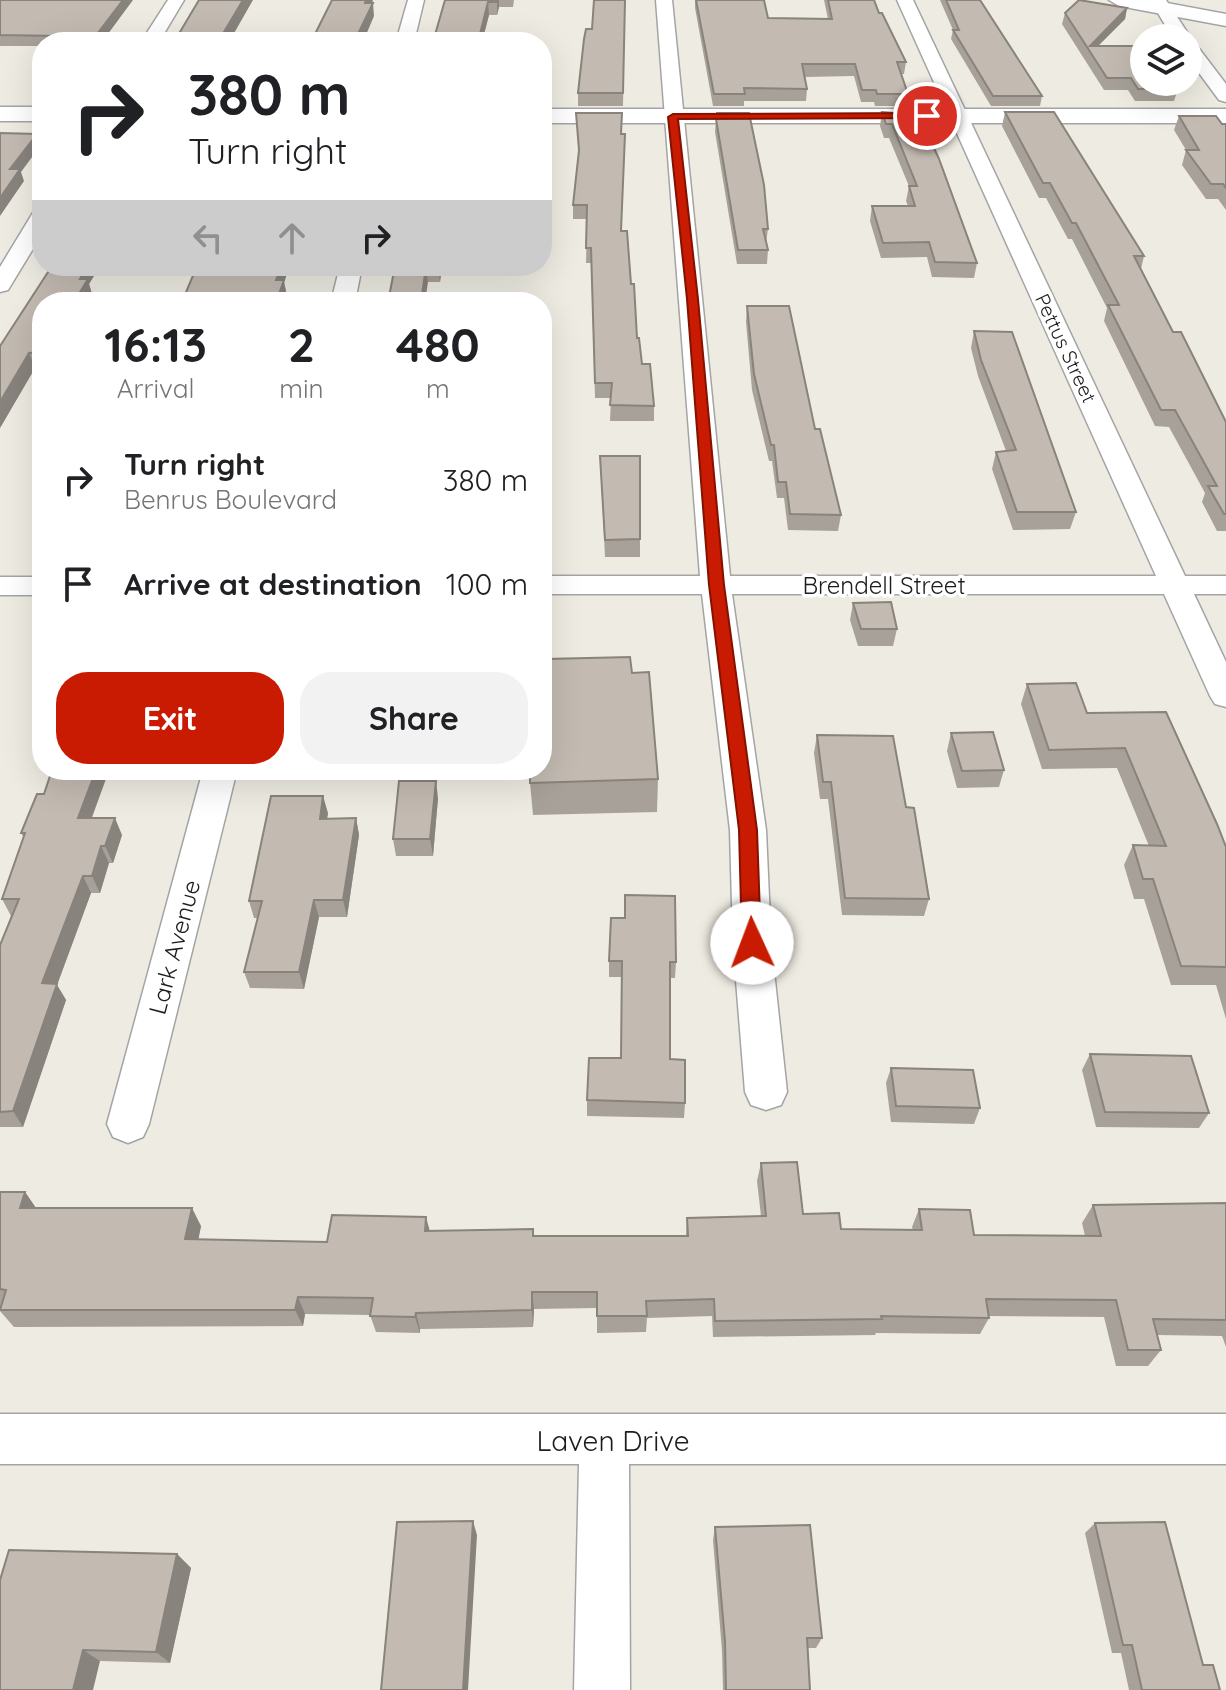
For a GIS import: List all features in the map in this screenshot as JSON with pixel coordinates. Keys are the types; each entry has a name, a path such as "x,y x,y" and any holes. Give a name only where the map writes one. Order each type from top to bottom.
{"street":[{"path":"156,32 176,0"},
{"path":"408,32 416,0"},
{"path":"664,0 693,299 716,585 748,830 752,943 766,1092"},
{"name":"Pettus Street","path":"905,0 1226,696"},
{"path":"1119,0 1162,4 1226,20"},
{"path":"1162,4 1172,24"},
{"path":"1202,64 1226,96"},
{"path":"0,114 32,114"},
{"path":"552,116 1226,116"},
{"path":"0,285 32,232"},
{"name":"Brendell Street","path":"552,585 1226,585"},
{"path":"0,586 32,586"},
{"name":"Lark Avenue","path":"128,1124 217,780"},
{"name":"Laven Drive","path":"0,1439 1226,1439"},
{"path":"602,1690 604,1440"}],"building":[{"path":"0,0 123,0 99,32 0,35"},
{"path":"199,0 243,0 224,32 180,32"},
{"path":"332,0 366,0 365,3 373,3 359,32 316,32"},
{"path":"445,0 497,0 488,2 480,32 436,32"},
{"path":"594,0 625,0 623,93 578,93 584,39 586,29 592,29"},
{"path":"696,0 764,0 768,18 832,19 828,0 874,0 906,62 897,62 908,94 877,94 876,90 862,90 855,64 802,64 807,89 744,88 745,94 714,94"},
{"path":"946,0 980,0 1042,96 993,96 953,30 959,30"},
{"path":"1079,0 1127,8 1090,46 1130,46 1130,78 1107,78 1065,13"},
{"path":"882,112 919,115 939,159 977,263 935,262 929,242 883,243 872,206 915,206 909,186 917,186 892,124 886,124"},
{"path":"1005,112 1054,112 1144,256 1134,256 1173,332 1181,332 1226,422 1226,514 1208,486 1217,486 1175,410 1161,410 1108,305 1119,305 1076,223 1072,223 1050,183 1043,183"},
{"path":"576,113 622,113 621,134 625,134 621,231 627,231 637,338 642,364 650,364 654,406 610,405 612,383 595,383 591,248 586,248 587,205 573,205 579,150"},
{"path":"717,113 749,113 764,185 768,229 763,229 768,250 738,250"},
{"path":"1179,116 1216,116 1222,124 1226,124 1226,188 1223,184 1211,184 1186,150 1199,150"},
{"path":"0,133 32,134 32,140 10,169 20,169 0,198"},
{"path":"46,276 82,276 80,279 88,279 80,292 35,292"},
{"path":"193,276 277,276 276,280 284,280 280,292 186,292"},
{"path":"393,276 425,276 422,292 390,292"},
{"path":"32,297 32,353 0,402 0,346"},
{"path":"747,306 789,306 815,429 820,429 841,515 790,514 786,482 778,482 774,445 771,445 754,374"},
{"path":"974,331 1012,332 1076,512 1017,512 996,452 1016,450 981,360"},
{"path":"600,456 640,456 640,539 605,540"},
{"path":"891,602 897,629 861,629 853,603"},
{"path":"630,657 632,673 649,672 658,779 530,783 530,780 552,780 552,659"},
{"path":"1076,683 1087,713 1166,712 1226,847 1226,967 1181,966 1153,879 1143,879 1133,845 1166,846 1125,748 1049,750 1027,684"},
{"path":"993,732 1004,770 962,771 951,733"},
{"path":"817,735 893,736 906,807 914,808 929,899 845,898 831,782 823,782"},
{"path":"49,780 92,780 78,818 115,818 105,846 101,846 92,876 83,876 42,983 57,984 13,1111 0,1112 0,945 19,899 2,899 25,833 21,833 37,794 44,794"},
{"path":"399,781 436,781 430,839 393,839"},
{"path":"271,796 323,796 320,819 356,818 343,900 314,900 299,972 244,972 262,901 249,901"},
{"path":"625,895 675,896 676,962 670,962 670,1059 685,1060 685,1103 587,1100 589,1058 621,1058 622,961 609,961 611,918 625,918"},
{"path":"1090,1054 1191,1056 1209,1113 1105,1112"},
{"path":"891,1068 973,1070 980,1108 896,1106"},
{"path":"797,1162 803,1214 839,1213 841,1229 922,1230 919,1209 970,1210 974,1235 1101,1236 1093,1205 1226,1203 1226,1320 1153,1319 1161,1350 1128,1350 1116,1300 986,1299 989,1318 881,1316 882,1319 715,1321 714,1299 646,1301 647,1316 597,1316 597,1292 532,1292 532,1310 416,1313 415,1317 370,1316 373,1298 298,1297 295,1310 0,1310 6,1290 0,1289 0,1192 25,1192 20,1208 192,1208 185,1239 327,1242 332,1215 426,1217 425,1231 533,1229 533,1236 688,1236 687,1218 766,1216 761,1163"},
{"path":"473,1521 463,1690 381,1690 397,1522"},
{"path":"1165,1522 1203,1665 1213,1665 1220,1690 1142,1690 1132,1645 1123,1645 1095,1523"},
{"path":"810,1525 822,1638 807,1638 810,1690 726,1690 715,1527"},
{"path":"9,1550 177,1554 156,1652 83,1650 73,1690 0,1690 0,1580"}],"route":[{"path":"752,943 748,830 716,585 693,299 673,117 927,116"}]}
